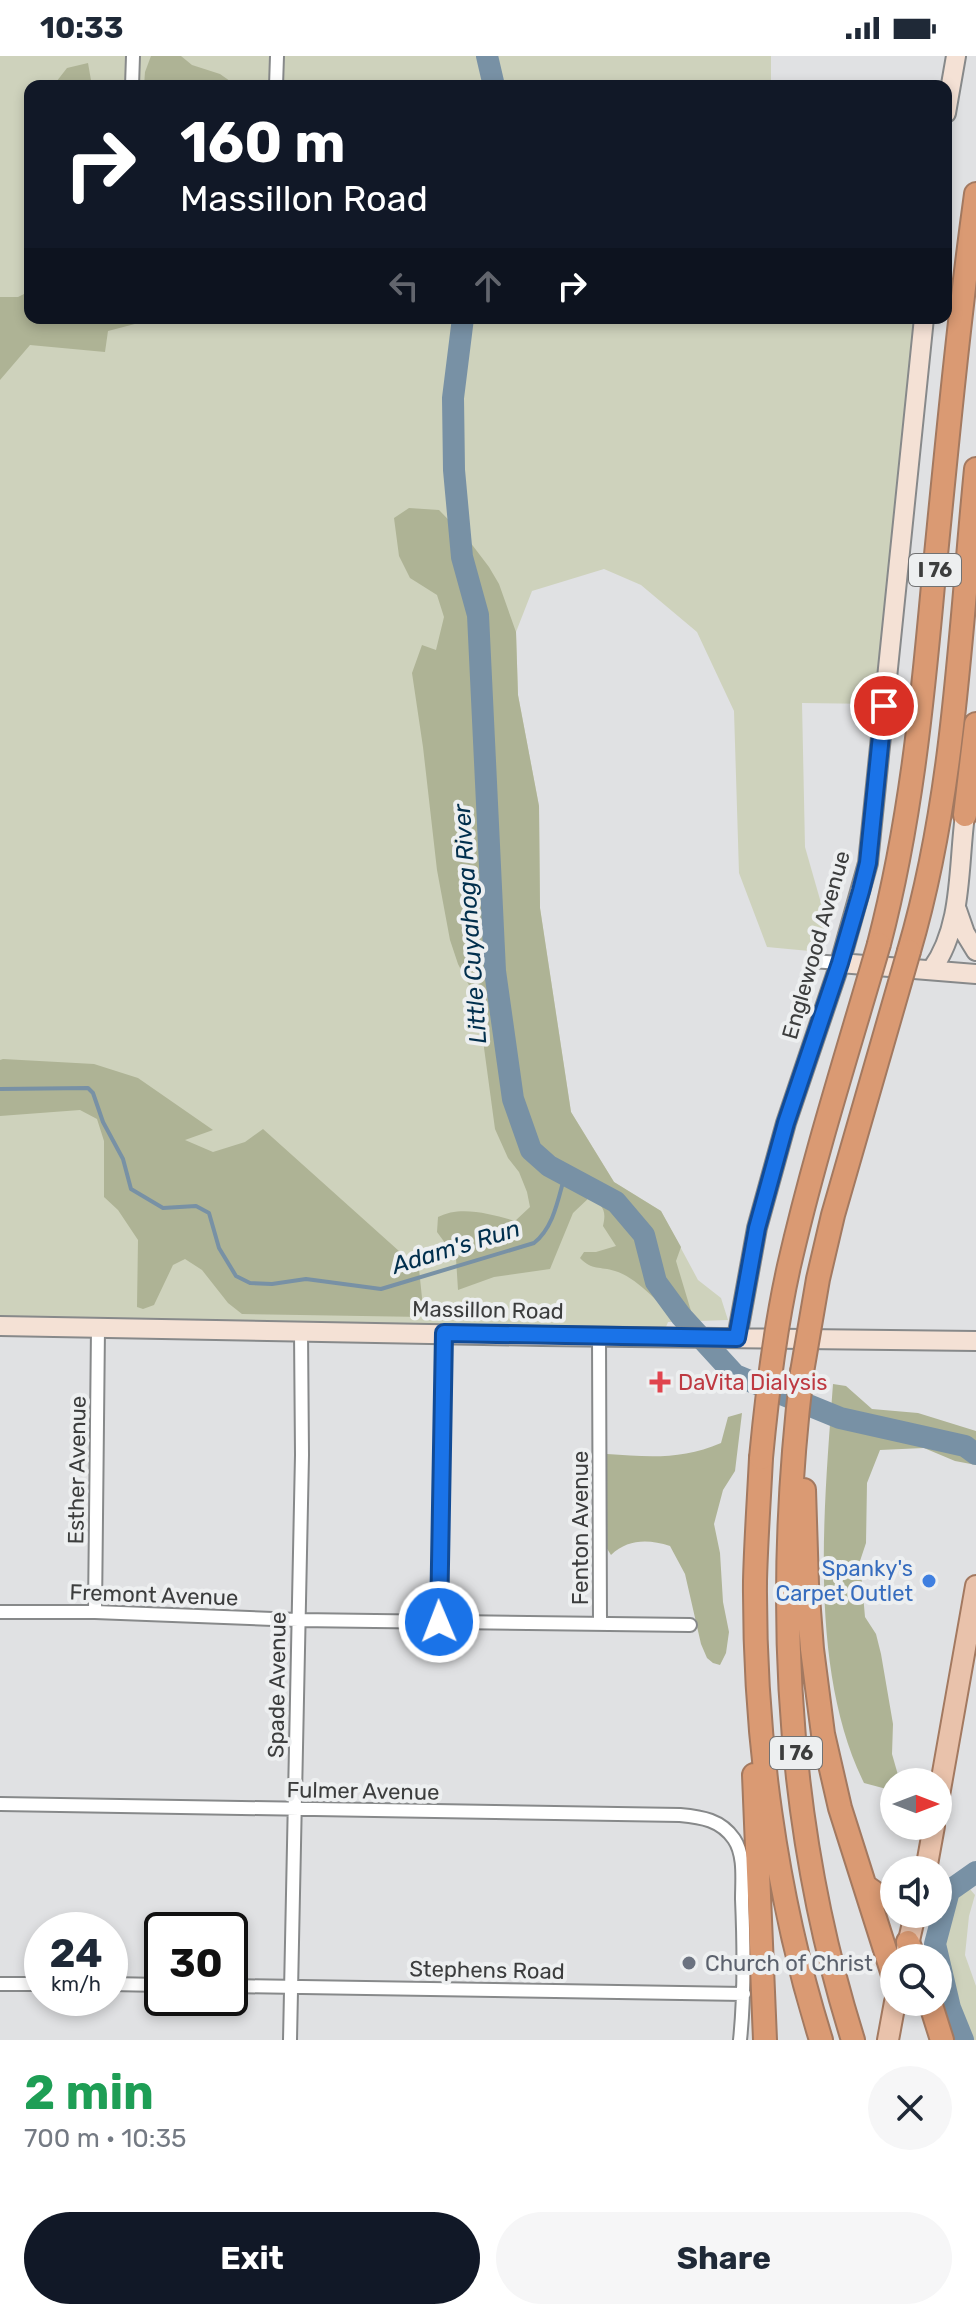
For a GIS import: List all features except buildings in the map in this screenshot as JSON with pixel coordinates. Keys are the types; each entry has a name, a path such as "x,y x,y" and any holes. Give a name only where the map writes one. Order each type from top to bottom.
{"highway":[{"name":"I 76","path":"821,2040 791,1925 769,1799 760,1698 755,1580 761,1458 771,1374 789,1269 823,1137 879,944 900,855 919,738 962,295 976,194"},
{"name":"I 76","path":"853,2040 831,1965 819,1909 800,1800 791,1705 787,1602 802,1372 833,1215 909,951 929,867 949,747 976,469"},
{"path":"971,807 976,724"},
{"path":"798,1460 817,1691 831,1774 883,1944"},
{"path":"760,1698 754,1779 765,2040"},
{"path":"865,1886 880,1896"},
{"path":"927,2016 940,2033"}],"main road":[{"path":"952,80 956,56"},
{"name":"Englewood Avenue","path":"737,1338 757,1228 868,863 923,324"},
{"path":"932,969 946,947 971,807"},
{"path":"956,904 960,923 976,951"},
{"path":"840,963 976,974"},
{"name":"Massillon Road","path":"0,1326 976,1341"},
{"path":"944,1768 976,1586"},
{"path":"888,2040 892,2016"}],"street":[{"path":"132,80 133,56"},
{"path":"276,80 277,56"},
{"path":"812,961 840,963"},
{"name":"Esther Avenue","path":"95,1612 98,1328"},
{"name":"Spade Avenue","path":"290,2040 303,1382 301,1331"},
{"path":"439,1622 444,1333"},
{"name":"Fenton Avenue","path":"599,1336 600,1623"},
{"name":"Fremont Avenue","path":"0,1612 690,1625"},
{"name":"Fulmer Avenue","path":"0,1804 680,1815 709,1819 723,1827 735,1840 741,1858 744,1994"},
{"path":"0,1984 24,1984"},
{"name":"Stephens Road","path":"248,1986 744,1994"},
{"path":"740,2040 744,1994"}],"green space":[{"path":"0,56 771,56 771,80 24,80 24,324 913,324 877,704 802,703 805,847 829,931 820,952 767,947 739,873 734,711 697,632 641,585 604,569 532,591 516,632 518,695 539,806 540,908 571,1112 614,1182 661,1211 698,1280 721,1298 728,1320 668,1322 666,1327 0,1317"},
{"path":"151,56 181,56 192,65 228,80 144,80"},
{"path":"88,63 91,80 58,80 67,68"},
{"path":"24,294 24,324 135,324 108,331 105,352 30,345 0,380 0,297"},
{"path":"409,508 439,510 470,542 499,584 516,632 518,695 539,806 540,908 571,1112 614,1182 661,1211 681,1247 676,1261 691,1311 671,1316 630,1278 615,1271 592,1267 580,1258 584,1252 616,1246 603,1226 603,1209 592,1195 573,1213 550,1269 494,1277 458,1290 456,1258 437,1232 438,1217 447,1213 476,1212 515,1221 530,1207 519,1172 508,1158 495,1129 474,995 450,940 437,870 412,673 422,645 436,650 444,617 437,595 410,578 399,556 394,518"},
{"path":"0,1060 94,1064 138,1078 213,1130 185,1140 213,1152 245,1142 263,1129 419,1269 424,1317 242,1314 228,1303 202,1270 185,1259 173,1265 154,1305 143,1309 137,1307 138,1240 118,1210 104,1197 104,1141 97,1119 80,1110 0,1116"},
{"path":"833,1384 846,1386 872,1409 918,1413 976,1431 976,1465 955,1461 924,1448 880,1450 867,1483 866,1543 860,1561 865,1617 876,1634 881,1654 893,1724 892,1754 896,1768 880,1768 880,1787 864,1783 846,1738 834,1690 824,1587 826,1482"},
{"path":"742,1413 735,1471 723,1490 714,1524 729,1632 726,1653 720,1665 707,1658 701,1644 685,1574 670,1546 654,1542 631,1543 611,1555 606,1547 607,1454 665,1456 707,1448 721,1443 728,1417"},
{"path":"963,1881 975,1895 969,1916 965,1955 976,1986 976,2040 963,2040 952,2013 952,1944 938,1944 937,1939 940,1928 952,1928 952,1889"}],"waterway":[{"name":"Little Cuyahoga River","path":"487,56 493,80"},
{"name":"Little Cuyahoga River","path":"462,324 453,398 454,470 462,557 478,615 495,971 513,1099 531,1150 549,1166 616,1202 644,1235 656,1282 681,1316 735,1375 840,1418 965,1446 976,1454"},
{"name":"Adam's Run","path":"0,1089 88,1088 123,1159 131,1189 163,1208 196,1206 209,1213 219,1248 236,1276 250,1283 272,1284 306,1279 381,1289 534,1243 551,1221 565,1175"},
{"name":"Little Cuyahoga River","path":"963,2040 950,2008 935,1944 949,1891 976,1872"}],"place":[{"name":"DaVita Dialysis","path":"660,1382"},
{"name":"Spanky's Carpet Outlet","path":"929,1581"},
{"name":"Church of Christ","path":"689,1963"}],"route":[{"path":"439,1622 444,1333 737,1338 757,1228 786,1123 840,963 868,863 884,706"}]}
